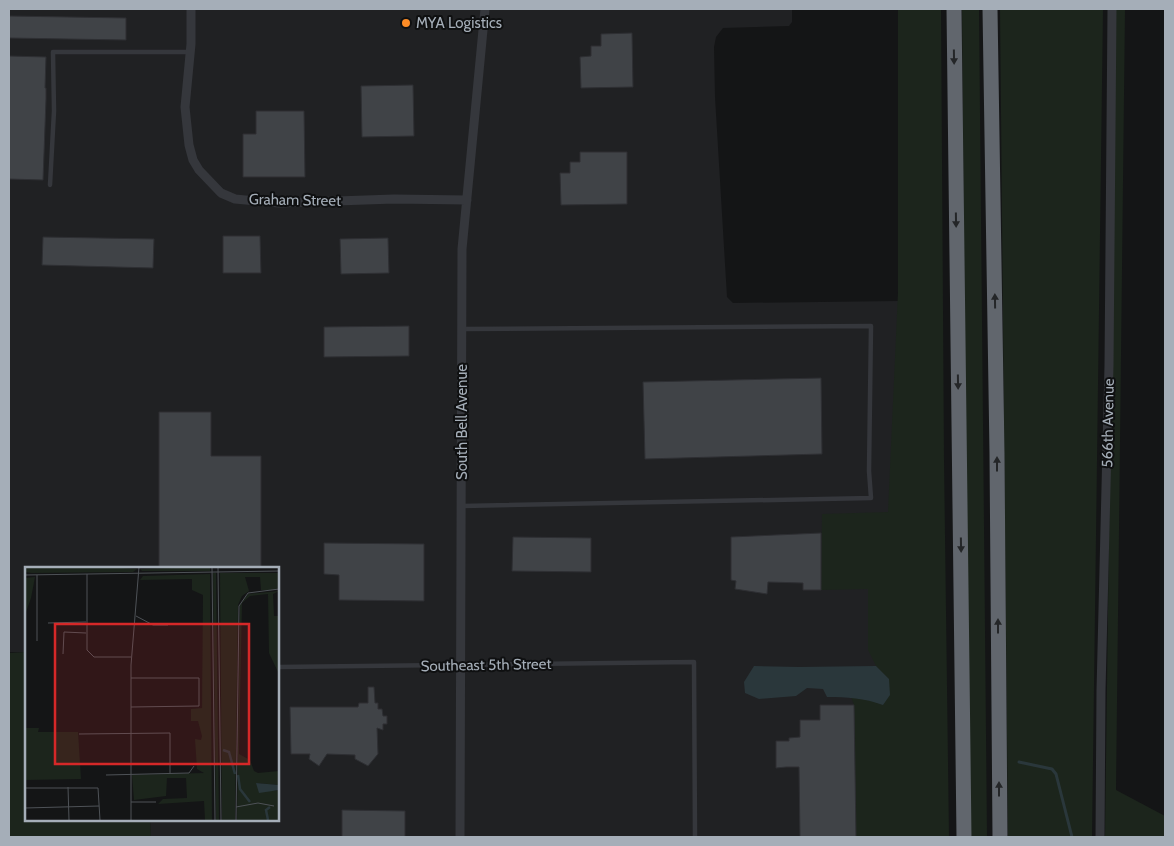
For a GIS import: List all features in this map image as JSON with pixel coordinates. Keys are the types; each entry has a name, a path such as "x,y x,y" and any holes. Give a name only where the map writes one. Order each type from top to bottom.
{"highway":[{"path":"954,9 964,837"},
{"path":"990,9 997,463 1000,837"}],"street":[{"name":"Graham Street","path":"191,9 190,52 185,107 189,146 193,160 199,170 221,193 235,199 279,204 394,199 467,200"},
{"name":"South Bell Avenue","path":"460,837 462,249 485,9"},
{"name":"566th Avenue","path":"1100,837 1109,365 1112,9"}],"lane":[{"path":"50,185 54,111 53,52 190,52"},
{"path":"462,329 871,326 869,471 871,498 462,506"},
{"name":"Southeast 5th Street","path":"279,667 694,662 695,837"}],"shaded area":[{"path":"9,9 792,9 792,22 789,26 723,28 716,37 714,47 715,97 727,297 733,303 898,301 903,837 151,837 150,821 279,821 279,567 25,567 25,652 9,652"},
{"path":"898,9 941,9 949,837 856,837 854,705 851,697 883,705 889,679 876,666 868,650 868,589 821,590 822,514 888,512 898,292"},
{"path":"962,9 979,9 987,837 969,837"},
{"path":"1000,9 1103,9 1092,837 1008,837"},
{"path":"1116,9 1125,9 1116,790 1165,816 1165,837 1105,837"},
{"path":"25,652 25,821 150,821 151,837 9,837 9,653"},
{"path":"754,666 876,666 889,679 890,695 883,705 855,698 827,697 823,689 807,688 796,696 759,699 745,693 744,682"}],"building":[{"path":"9,16 126,18 126,40 9,38"},
{"path":"632,33 633,87 581,88 580,57 591,56 591,46 601,46 601,34"},
{"path":"9,56 46,57 43,180 9,179"},
{"path":"413,85 414,136 362,137 361,86"},
{"path":"256,111 304,111 305,177 243,177 243,134 256,134"},
{"path":"580,152 627,152 627,204 561,205 560,173 570,173 570,162 580,162"},
{"path":"223,236 260,236 261,273 223,273"},
{"path":"43,237 154,239 153,268 42,265"},
{"path":"388,238 389,273 341,274 340,239"},
{"path":"409,326 409,356 324,357 324,327"},
{"path":"821,378 822,454 645,459 643,382"},
{"path":"159,412 211,412 211,456 261,456 261,567 159,567"},
{"path":"821,533 821,590 803,590 803,583 768,582 767,594 735,589 736,581 731,580 731,537"},
{"path":"513,537 591,538 591,572 512,571"},
{"path":"324,543 424,544 424,601 339,600 339,575 324,574"},
{"path":"368,687 374,687 375,703 378,703 378,709 382,709 383,716 387,716 387,724 383,724 383,730 377,728 378,754 368,766 355,759 355,755 327,754 319,766 309,759 310,754 291,754 290,707 358,707 359,703 368,703"},
{"path":"820,705 854,705 856,837 800,837 799,767 776,768 776,741 789,741 789,738 800,737 800,720 820,720"},
{"path":"342,810 405,811 405,837 342,837"}],"waterway":[{"path":"1019,762 1052,769 1056,774 1072,837"}],"place":[{"name":"MYA Logistics","path":"406,23"}]}
